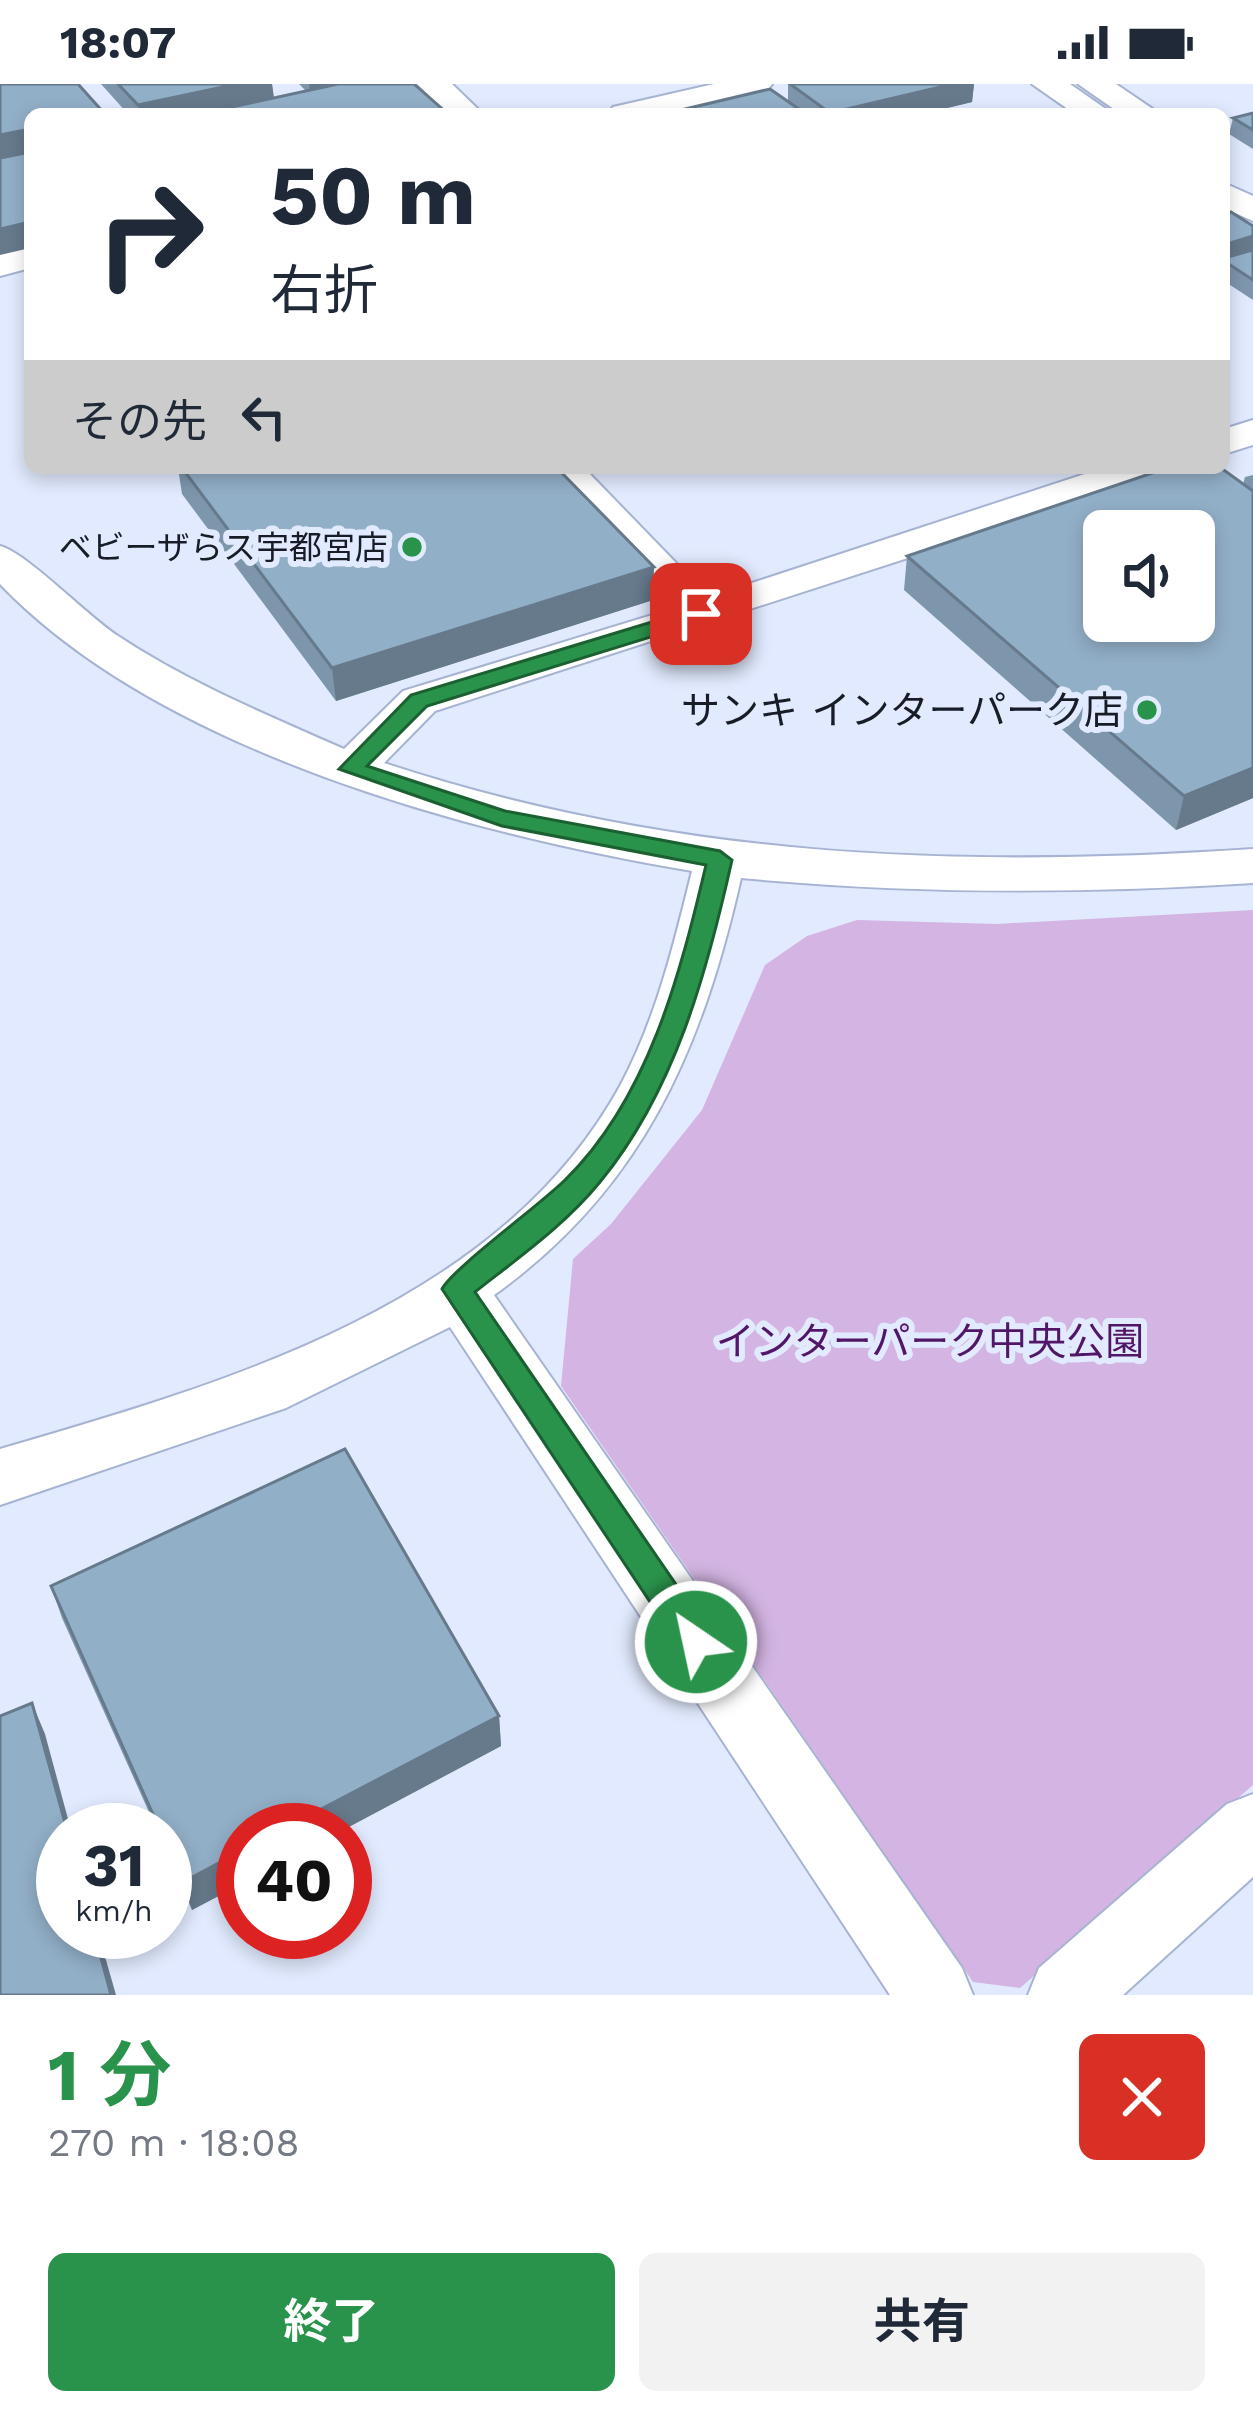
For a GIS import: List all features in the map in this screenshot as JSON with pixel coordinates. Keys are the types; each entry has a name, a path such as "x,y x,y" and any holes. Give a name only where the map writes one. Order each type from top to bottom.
{"street":[{"path":"434,84 460,108"},
{"path":"651,108 757,84"},
{"path":"1048,84 1087,105"},
{"path":"567,474 701,614"},
{"path":"351,769 419,700 701,614 1126,474"},
{"path":"0,559 42,605 150,677 303,754 502,818 720,860 992,881 1253,866"},
{"path":"0,1477 217,1413 350,1355 457,1289 539,1225 590,1174 632,1114 670,1032 698,953 720,860"},
{"path":"457,1289 935,1995"},
{"path":"1066,1995 1253,1829"}],"green space":[{"name":"インターパーク中央公園","path":"1253,910 1253,1785 1020,1988 973,1982 561,1386 573,1259 611,1224 702,1110 765,965 807,936 857,920 997,924"}],"building":[{"path":"0,84 78,84 100,108 24,108 24,130 0,135"},
{"path":"118,84 237,84 138,105"},
{"path":"338,84 414,84 441,108 228,108"},
{"path":"790,84 953,84 851,108 823,108"},
{"path":"770,89 797,108 689,108"},
{"path":"1253,113 1253,130 1233,118"},
{"path":"24,153 24,223 0,229 0,158"},
{"path":"1230,212 1253,226 1253,236 1230,243"},
{"path":"1253,250 1253,280 1230,265 1230,256"},
{"name":"ベビーザらス宇都宮店","path":"186,474 563,474 654,567 332,668"},
{"name":"サンキ インターパーク店","path":"1149,474 1229,474 1253,491 1253,768 1184,796 907,556"},
{"path":"345,1449 499,1716 333,1803 216,1803 216,1864 192,1877 192,1803 148,1803 51,1586"},
{"path":"32,1703 60,1803 36,1803 36,1959 101,1959 111,1995 0,1995 0,1716"}],"place":[{"name":"ベビーザらス宇都宮店","path":"412,547"},
{"name":"サンキ インターパーク店","path":"1147,710"}],"route":[{"path":"696,1642 457,1289 539,1225 590,1174 632,1114 670,1032 698,953 720,860 502,818 351,769 419,700 701,614"}]}
